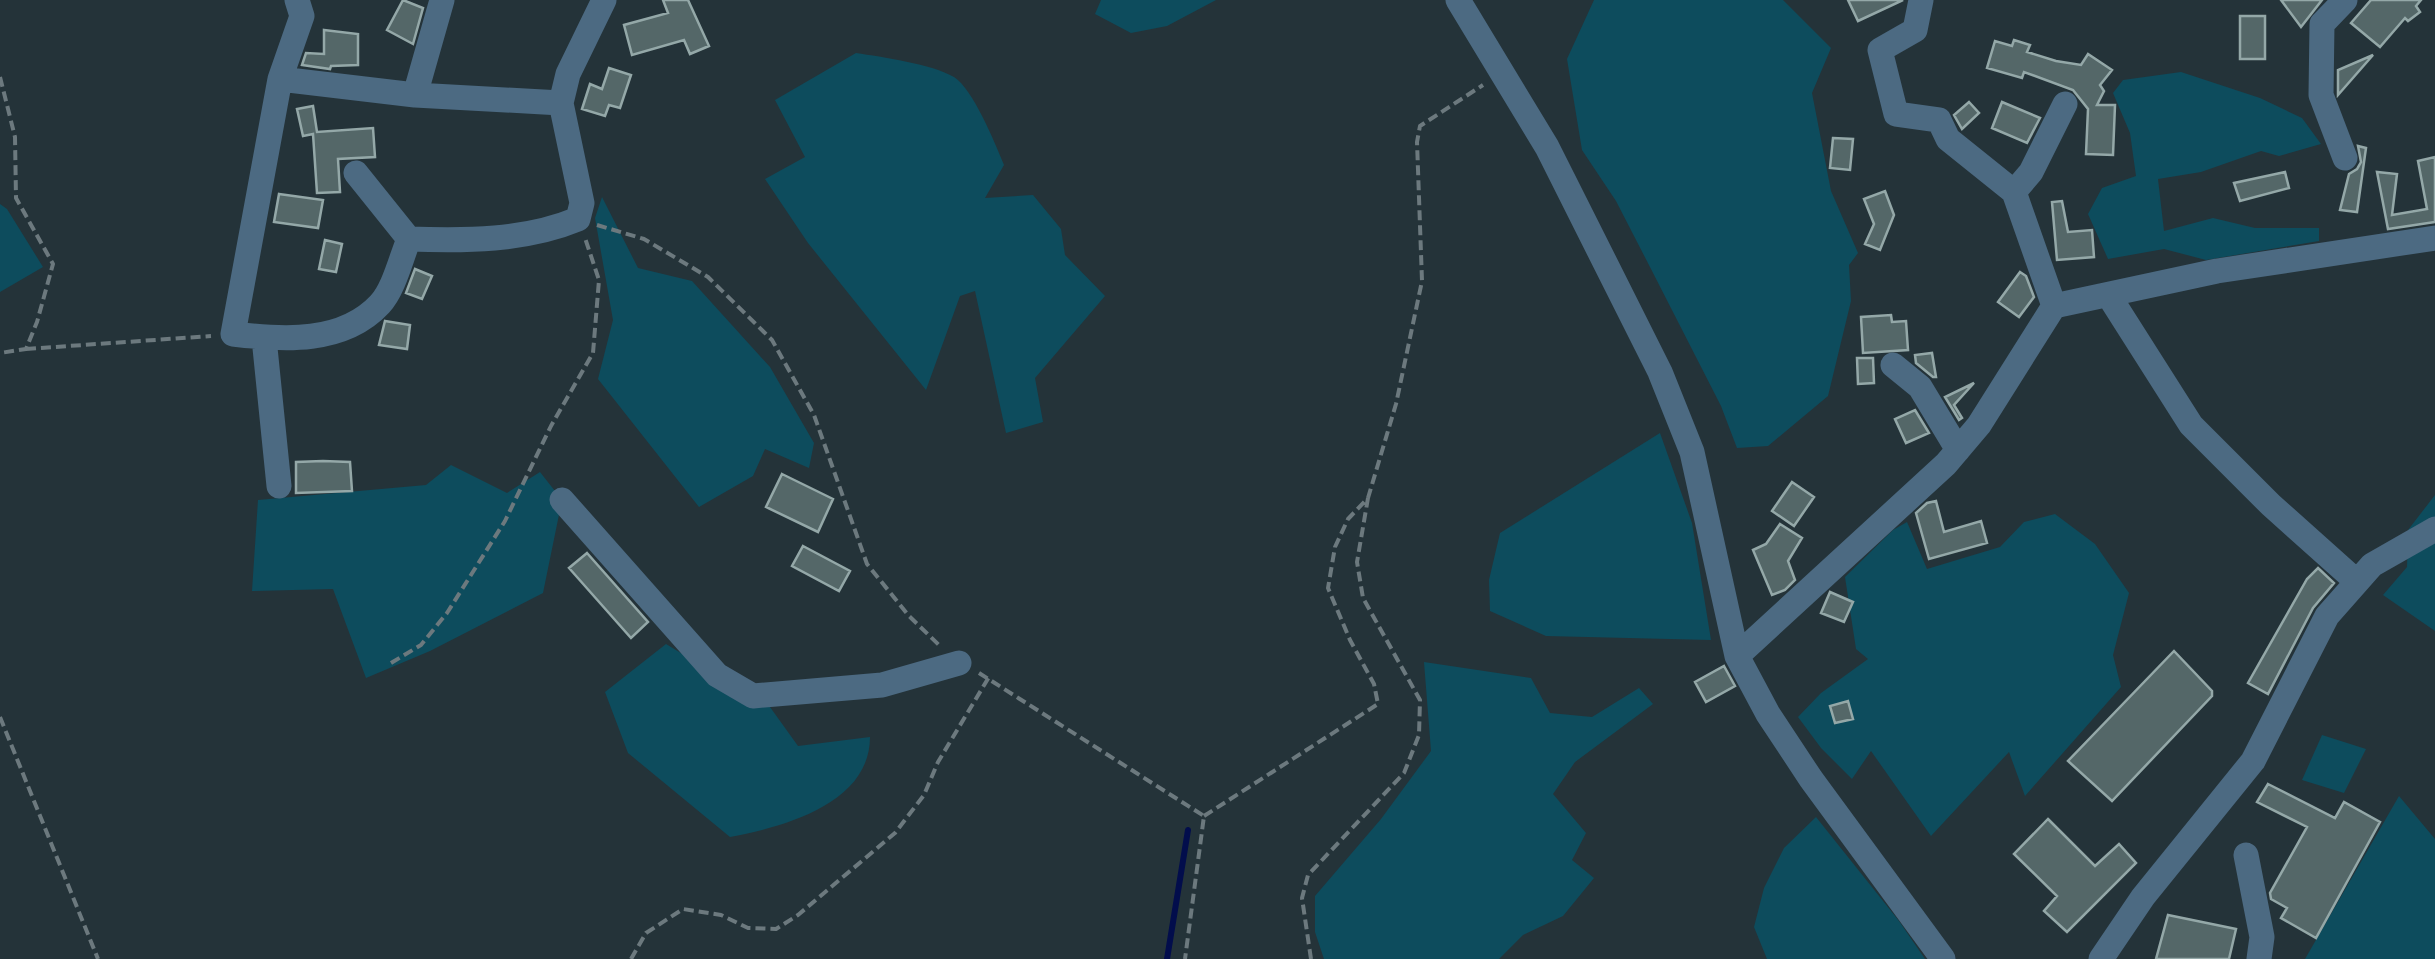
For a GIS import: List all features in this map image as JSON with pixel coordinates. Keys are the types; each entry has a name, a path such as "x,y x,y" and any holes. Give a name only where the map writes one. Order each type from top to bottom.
{"street":[{"path":"296,0 302,16 280,79 233,334 284,340 350,328 383,302 409,240"},
{"path":"415,96 442,0"},
{"path":"409,240 468,241 552,230 578,219 582,203 561,103 568,74 604,0"},
{"path":"1458,0 1547,147 1667,388 1692,452 1737,656 1768,714 1811,779 1943,959"},
{"path":"1920,0 1915,30 1880,50 1896,114 1939,120 1948,139 2014,192 2054,306"},
{"path":"2345,158 2321,96 2322,24 2346,0"},
{"path":"280,79 415,96 561,103"},
{"path":"2014,192 2031,172 2065,104"},
{"path":"356,173 409,240"},
{"path":"1737,656 1958,450 1979,424 2054,306 2218,271 2435,238"},
{"path":"2109,296 2191,425 2270,506 2356,581"},
{"path":"264,338 279,486"},
{"path":"1893,365 1920,387 1958,450"},
{"path":"562,500 717,674 754,696 882,685 959,663"},
{"path":"2101,959 2143,897 2253,761 2328,616 2372,565 2435,529"},
{"path":"2246,856 2262,937 2260,959"}],"path":[{"path":"1310,959 1302,898 1308,875 1404,772 1419,735 1420,700 1363,598 1357,562 1368,498 1396,404 1422,280 1417,142 1420,126 1502,72"},
{"path":"0,77 15,136 16,198 52,264 26,349"},
{"path":"578,219 644,240 708,277 772,340 814,415 867,564 909,616 959,663 989,677 1204,816"},
{"path":"391,663 420,645 447,613 505,520 592,354 599,280 578,219"},
{"path":"0,353 233,334"},
{"path":"1185,959 1204,816 1378,704 1374,684 1328,588 1335,547 1348,519 1368,498"},
{"path":"631,959 646,932 684,908 721,915 748,928 776,930 798,914 895,833 924,795 938,762 989,677"},
{"path":"0,717 98,959"}],"shaded area":[{"path":"1101,0 1216,0 1167,26 1131,33 1095,14"},
{"path":"1594,0 1783,0 1831,48 1812,93 1831,191 1858,253 1849,265 1851,301 1828,396 1768,446 1737,448 1721,406 1616,201 1582,150 1567,59"},
{"path":"856,53 933,68 961,83 983,117 1004,165 985,198 1033,195 1061,229 1065,255 1105,296 1035,378 1043,422 1006,433 975,291 960,296 926,390 808,243 765,179 805,157 775,100"},
{"path":"2181,72 2260,98 2302,118 2321,144 2279,156 2261,151 2201,172 2158,179 2164,231 2213,218 2255,228 2319,228 2319,241 2206,260 2164,249 2108,259 2088,214 2102,188 2136,176 2130,133 2113,93 2123,80"},
{"path":"602,197 638,268 692,281 770,367 814,443 809,468 765,449 753,476 699,507 598,379 613,320 595,218"},
{"path":"0,204 43,267 0,292"},
{"path":"1660,433 1692,523 1711,640 1546,636 1490,611 1489,580 1500,533"},
{"path":"451,465 507,493 540,472 562,500 543,593 430,651 366,678 333,589 252,591 258,500 426,485"},
{"path":"2435,495 2435,631 2383,595 2407,567 2408,530"},
{"path":"2055,514 2095,544 2129,593 2113,655 2121,687 2025,796 2009,752 1931,836 1871,751 1852,779 1821,748 1798,717 1821,693 1868,659 1856,649 1845,577 1893,530 1907,522 1927,569 2000,547 2024,522"},
{"path":"666,644 770,707 798,746 870,737 866,760 856,779 840,795 798,819 730,837 628,753 605,692"},
{"path":"1424,662 1531,678 1550,713 1592,717 1639,688 1653,704 1575,762 1553,794 1586,833 1572,860 1594,878 1563,916 1523,935 1499,959 1324,959 1315,932 1315,896 1381,819 1431,751"},
{"path":"2322,735 2366,749 2344,793 2302,780"},
{"path":"2399,796 2435,839 2435,959 2305,959"},
{"path":"1816,817 1925,959 1767,959 1754,927 1764,888 1784,848"}],"building":[{"path":"403,0 423,8 413,44 387,30"},
{"path":"663,0 688,0 709,46 690,54 684,40 632,55 624,25 668,13"},
{"path":"1848,0 1903,0 1858,21"},
{"path":"2281,0 2322,0 2301,27"},
{"path":"2371,0 2421,0 2416,6 2420,12 2408,21 2405,18 2380,47 2351,23"},
{"path":"2240,16 2265,16 2265,59 2240,59"},
{"path":"324,30 358,34 358,65 330,69 302,65 306,53 324,54"},
{"path":"2014,40 2030,45 2027,52 2056,61 2081,65 2088,54 2112,70 2100,85 2104,91 2097,105 2115,105 2113,155 2086,154 2088,109 2073,90 2024,72 2022,78 1987,68 1995,41 2012,46"},
{"path":"2373,55 2338,95 2338,70"},
{"path":"609,68 631,75 620,108 609,105 605,116 582,109 590,84 602,89"},
{"path":"1969,102 1979,113 1962,129 1954,115"},
{"path":"2002,102 2040,118 2027,143 1992,128"},
{"path":"313,106 317,132 373,128 375,157 338,159 340,192 317,193 313,134 303,136 297,109"},
{"path":"1833,138 1853,139 1850,170 1830,168"},
{"path":"2358,146 2366,148 2357,212 2340,210 2349,174 2361,162"},
{"path":"2435,157 2435,222 2388,229 2377,172 2397,174 2392,215 2427,209 2418,161"},
{"path":"2285,172 2289,188 2240,201 2234,183"},
{"path":"1885,191 1894,215 1880,250 1865,244 1874,224 1864,199"},
{"path":"279,194 323,200 318,228 274,222"},
{"path":"2062,201 2068,232 2092,230 2094,257 2057,260 2052,202"},
{"path":"325,240 342,244 336,272 319,269"},
{"path":"415,269 432,276 422,299 406,293"},
{"path":"2020,272 2026,276 2034,297 2019,317 1998,302"},
{"path":"1891,315 1892,322 1906,321 1908,350 1863,353 1861,317"},
{"path":"385,321 410,325 407,349 379,345"},
{"path":"1932,353 1936,377 1916,363 1915,355"},
{"path":"1857,358 1873,358 1874,383 1858,384"},
{"path":"1974,383 1954,405 1962,418 1959,420 1945,397"},
{"path":"1915,410 1929,433 1906,443 1895,419"},
{"path":"296,462 350,462 352,491 296,493"},
{"path":"782,474 833,499 818,532 766,507"},
{"path":"1792,482 1814,497 1794,526 1772,511"},
{"path":"1936,501 1944,532 1981,521 1987,543 1929,559 1916,513"},
{"path":"1780,524 1802,538 1788,561 1795,580 1772,595 1753,550 1766,544"},
{"path":"803,546 850,571 839,591 792,566"},
{"path":"587,553 648,622 631,638 569,568"},
{"path":"2318,568 2334,583 2313,608 2268,694 2248,683 2307,579"},
{"path":"1830,592 1853,602 1844,622 1821,613"},
{"path":"2174,651 2212,691 2212,696 2112,801 2068,761"},
{"path":"1724,666 1735,686 1706,702 1695,682"},
{"path":"1848,701 1853,719 1835,723 1830,706"},
{"path":"2268,784 2335,818 2344,802 2380,822 2316,938 2281,918 2287,908 2271,899 2270,893 2307,827 2257,802"},
{"path":"2048,819 2095,866 2119,844 2136,863 2067,932 2044,911 2057,896 2014,854"},
{"path":"2168,915 2236,929 2229,959 2156,959"}],"waterway":[{"path":"1167,959 1188,830"}]}
